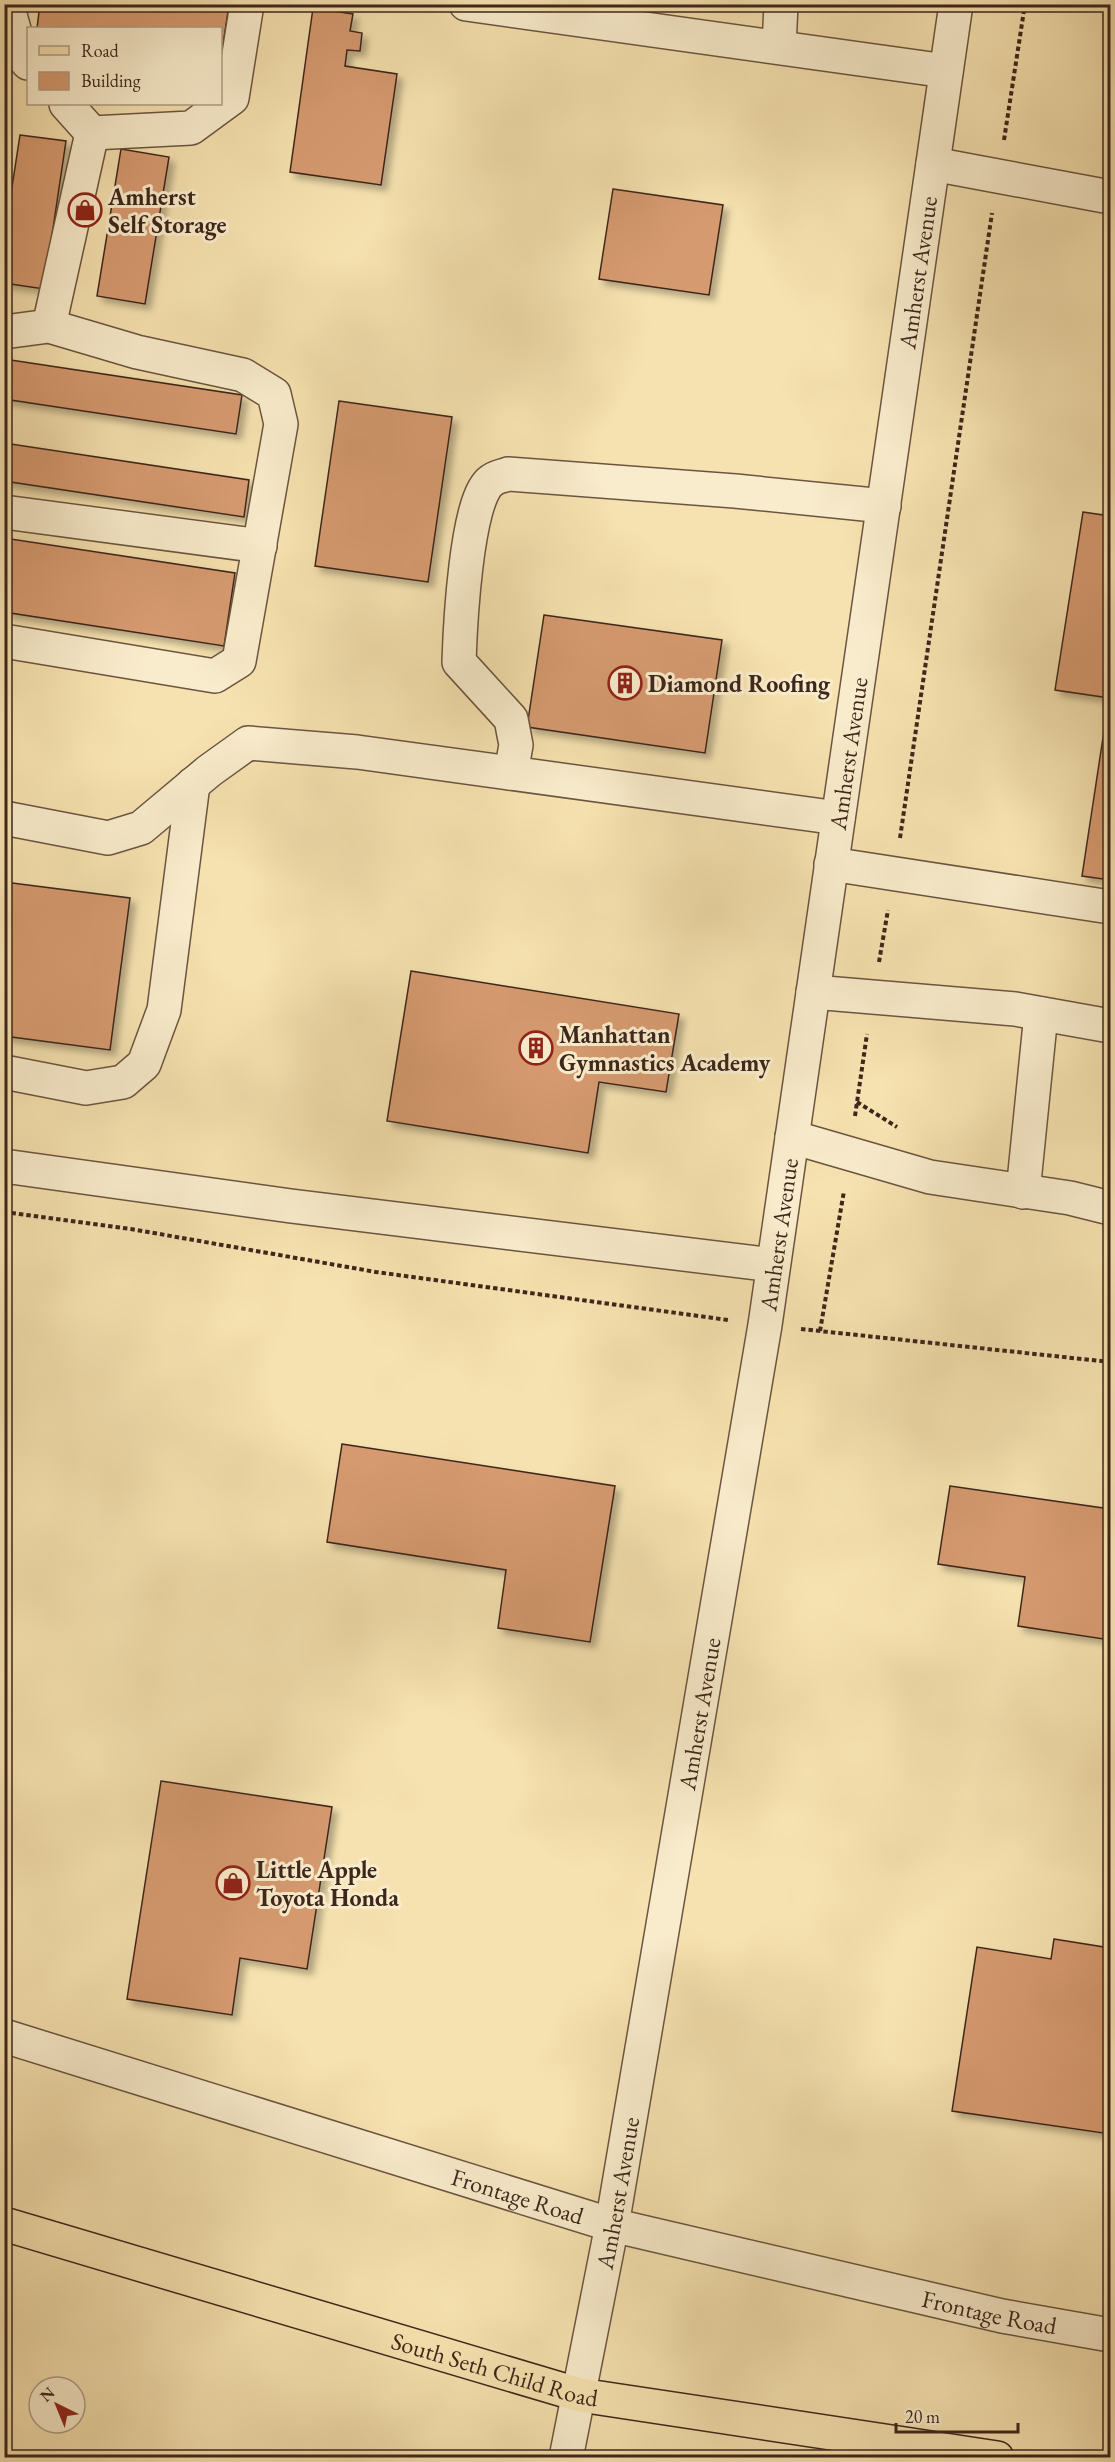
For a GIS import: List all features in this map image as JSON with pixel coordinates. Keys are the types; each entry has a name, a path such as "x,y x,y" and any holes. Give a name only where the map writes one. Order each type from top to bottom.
{"main road":[{"name":"South Seth Child Road","path":"4,2224 580,2394 997,2457"}],"street":[{"path":"7,4 21,55 27,62"},
{"path":"92,133 191,128 232,99 247,4"},
{"path":"465,4 946,70"},
{"path":"779,47 782,4"},
{"name":"Amherst Avenue","path":"566,2457 612,2224 765,1325 956,4"},
{"path":"67,105 92,133"},
{"path":"49,326 92,133"},
{"path":"933,164 1110,197"},
{"path":"4,332 49,326 137,352 243,375 274,393 281,424 239,661 215,676 4,641"},
{"path":"511,773 516,745 511,718 459,662 461,613 475,507 489,481 508,474 735,491 884,506"},
{"path":"4,512 260,546"},
{"path":"4,818 108,838 141,828 193,784 248,743 357,752 838,818"},
{"path":"4,1072 86,1088 123,1082 144,1064 164,1010 193,784"},
{"path":"831,864 1110,907"},
{"path":"813,992 1015,1009 1110,1026"},
{"path":"1023,1191 1041,1014"},
{"path":"792,1137 930,1177 1070,1198 1110,1208"},
{"path":"4,1166 291,1206 773,1265"},
{"name":"Frontage Road","path":"4,2036 612,2224 1002,2316 1110,2335"}],"path":[{"path":"820,1331 895,874 1025,4"},
{"path":"857,1102 901,1129"},
{"path":"4,1212 131,1229 376,1272 765,1325 1110,1362"}],"building":[{"path":"40,4 229,4 222,52 222,27 37,27"},
{"path":"313,8 353,14 350,31 362,33 360,51 347,50 345,66 397,74 381,185 290,172"},
{"path":"20,135 66,141 44,289 4,283 4,239"},
{"path":"121,149 169,157 145,304 97,296"},
{"path":"613,189 723,205 709,295 599,279"},
{"path":"4,359 242,395 236,434 4,399"},
{"path":"339,401 452,417 428,582 315,566"},
{"path":"4,443 249,480 244,517 4,481"},
{"path":"1083,512 1110,516 1110,880 1082,876 1109,698 1055,690"},
{"path":"4,538 235,573 224,646 4,612"},
{"name":"Diamond Roofing","path":"544,615 722,640 705,753 527,727"},
{"path":"4,882 130,898 110,1050 4,1036"},
{"name":"Manhattan Gymnastics Academy","path":"411,971 679,1014 666,1092 599,1082 588,1153 387,1121"},
{"path":"342,1444 615,1486 590,1642 498,1628 506,1570 327,1542"},
{"path":"950,1486 1110,1509 1110,1640 1018,1626 1025,1577 938,1564"},
{"name":"Little Apple Toyota Honda","path":"161,1781 332,1807 307,1969 240,1958 232,2015 127,1999"},
{"path":"1054,1939 1110,1948 1110,2134 952,2111 977,1947 1051,1959"}],"place":[{"name":"Amherst Self Storage","path":"85,210"},
{"name":"Diamond Roofing","path":"625,683"},
{"name":"Manhattan Gymnastics Academy","path":"536,1048"},
{"name":"Little Apple Toyota Honda","path":"233,1883"}]}
